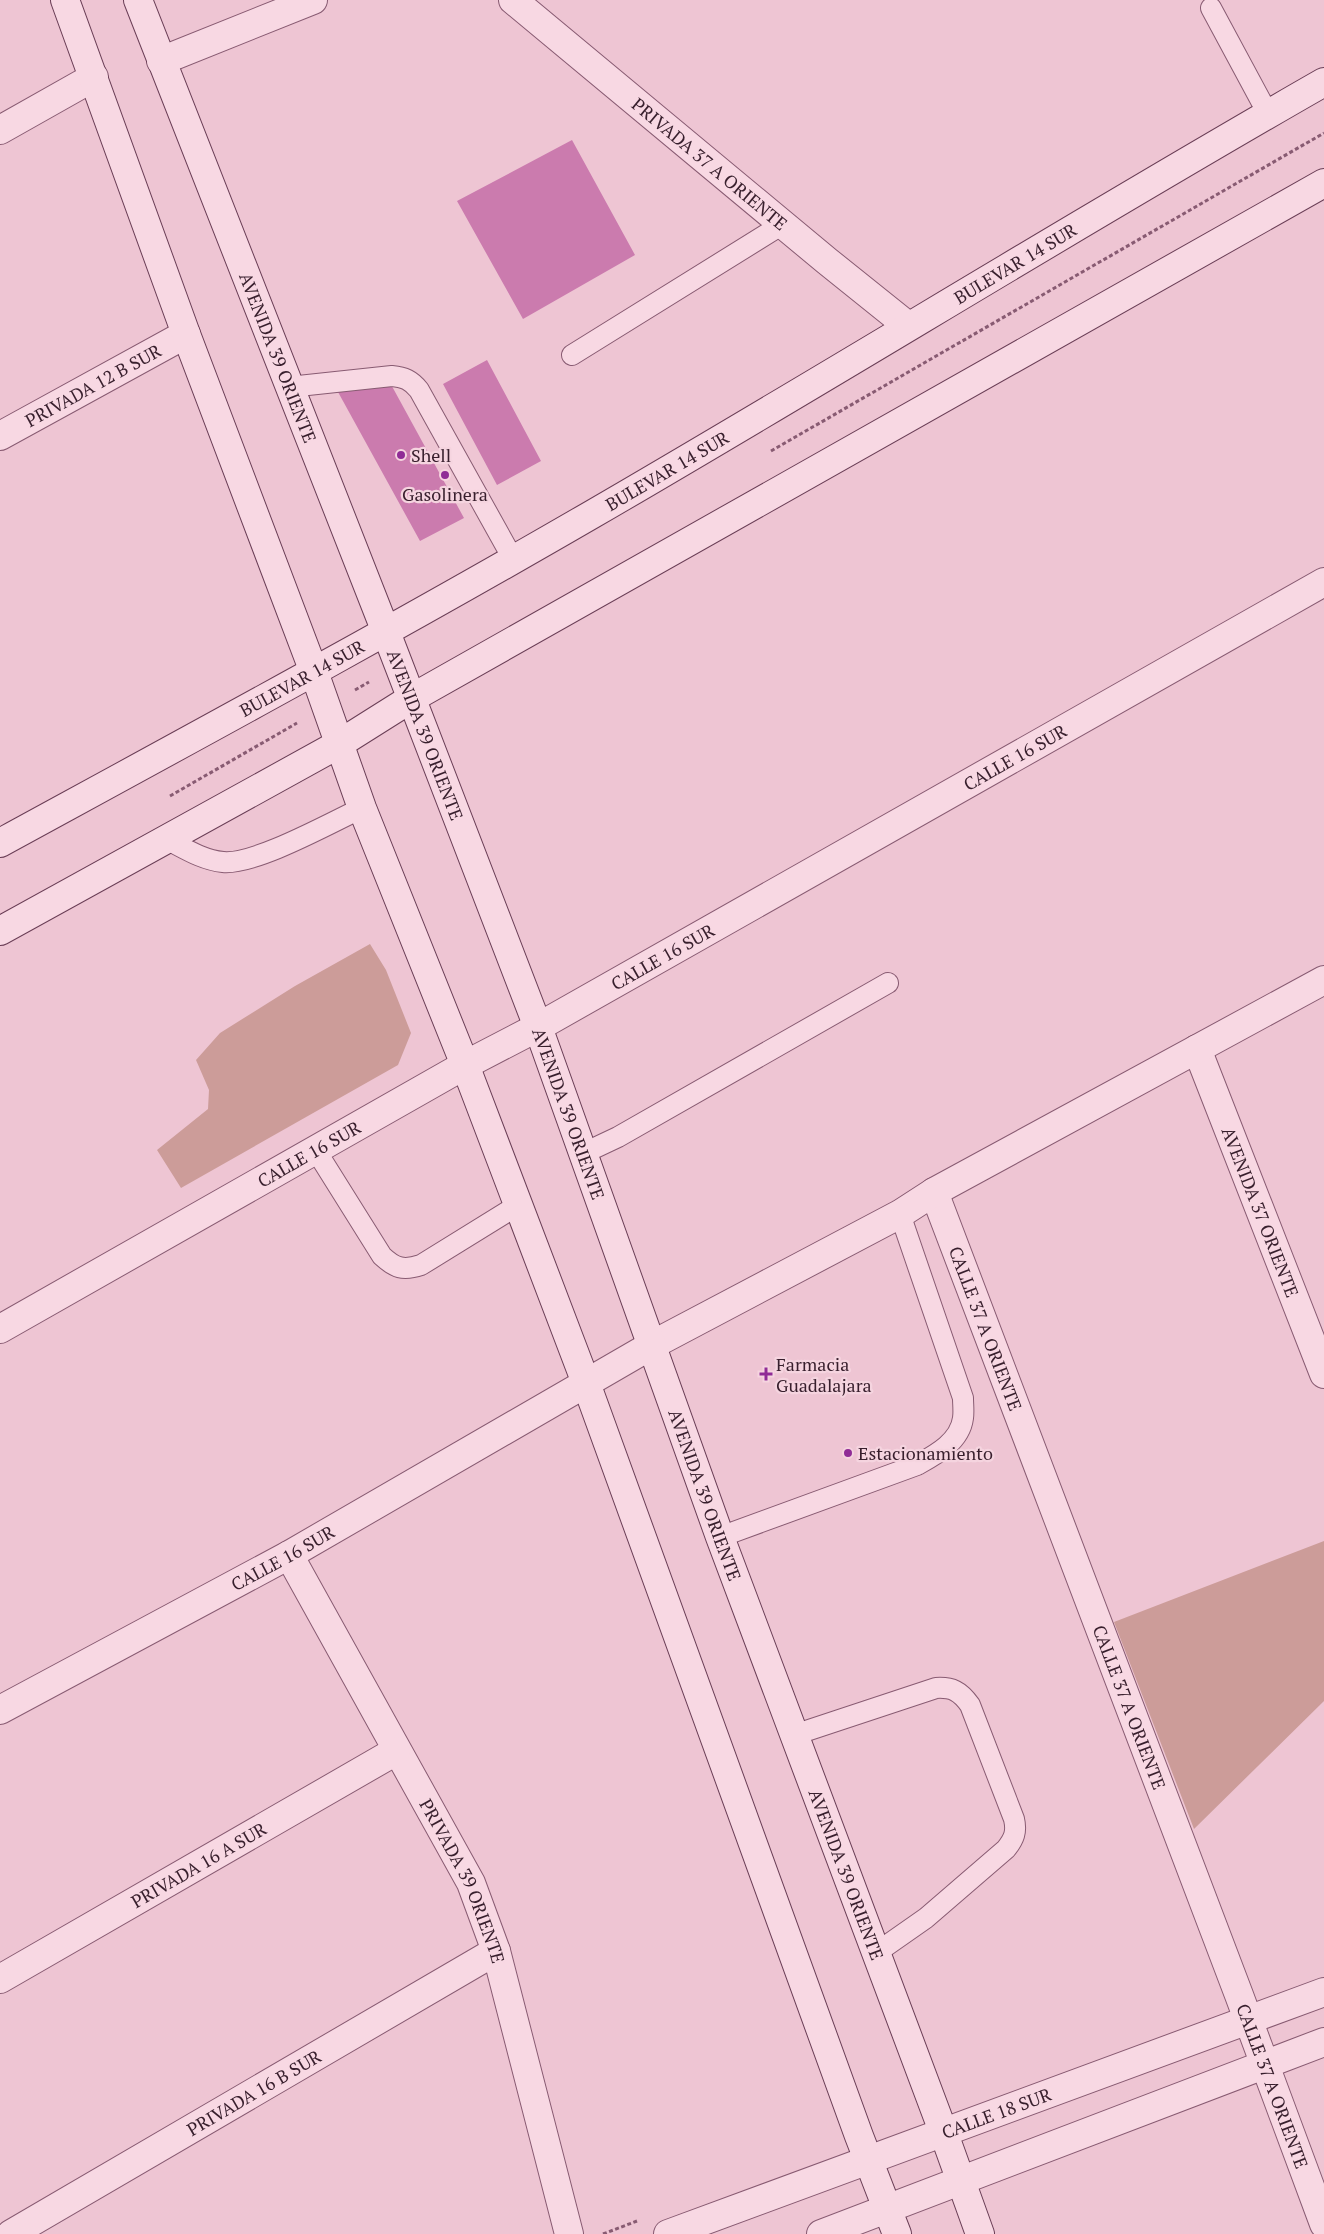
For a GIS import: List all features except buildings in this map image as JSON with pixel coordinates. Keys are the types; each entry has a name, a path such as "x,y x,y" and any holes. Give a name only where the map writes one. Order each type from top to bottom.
{"street":[{"path":"65,0 186,334 314,672 362,808 465,1065 586,1383 868,2162 892,2222"},
{"name":"AVENIDA 39 ORIENTE","path":"138,0 412,698 538,1027 720,1537 944,2131 980,2234"},
{"path":"161,61 313,0"},
{"name":"PRIVADA 37 A ORIENTE","path":"513,0 908,326"},
{"path":"0,130 94,77"},
{"name":"BULEVAR 14 SUR","path":"0,843 386,632 1324,82"},
{"path":"0,931 339,744 412,698 1324,183"},
{"name":"PRIVADA 12 B SUR","path":"0,436 186,334"},
{"name":"CALLE 16 SUR","path":"0,1329 315,1149 465,1065 538,1027 1324,582"},
{"name":"CALLE 16 SUR","path":"0,1710 289,1554 652,1345 900,1214 934,1192 1324,980"},
{"name":"AVENIDA 37 ORIENTE","path":"1197,1049 1324,1374"},
{"name":"CALLE 37 A ORIENTE","path":"934,1192 1324,2224"},
{"name":"PRIVADA 39 ORIENTE","path":"289,1554 396,1751 437,1818 471,1883 496,1951 569,2234"},
{"name":"PRIVADA 16 A SUR","path":"0,1979 396,1751"},
{"name":"PRIVADA 16 B SUR","path":"11,2234 496,1951"},
{"name":"CALLE 18 SUR","path":"668,2234 868,2162 944,2131 1324,1992"},
{"path":"821,2234 892,2222 961,2182 1264,2063 1324,2042"}],"lane":[{"path":"1211,8 1268,114"},
{"path":"572,354 783,224"},
{"path":"289,387 392,376 412,381 419,390 513,559"},
{"path":"166,839 201,857 224,862 251,859 362,808"},
{"path":"582,1154 618,1137 888,983"},
{"path":"315,1149 382,1256 392,1266 407,1270 420,1265 518,1205"},
{"path":"720,1537 917,1465 940,1452 953,1440 964,1420 963,1398 900,1214"},
{"path":"794,1735 936,1688 950,1688 962,1694 970,1705 1014,1819 1016,1830 1013,1841 1006,1849 926,1918 876,1953"}],"shaded area":[{"path":"370,944 386,970 411,1033 398,1065 181,1188 157,1150 208,1109 209,1090 196,1060 220,1033 295,986"},
{"path":"1324,1541 1324,1701 1194,1829 1114,1622"}],"place":[{"name":"Shell","path":"401,455"},
{"name":"Gasolinera","path":"445,475"},
{"name":"Farmacia Guadalajara","path":"766,1374"},
{"name":"Estacionamiento","path":"848,1453"}]}
